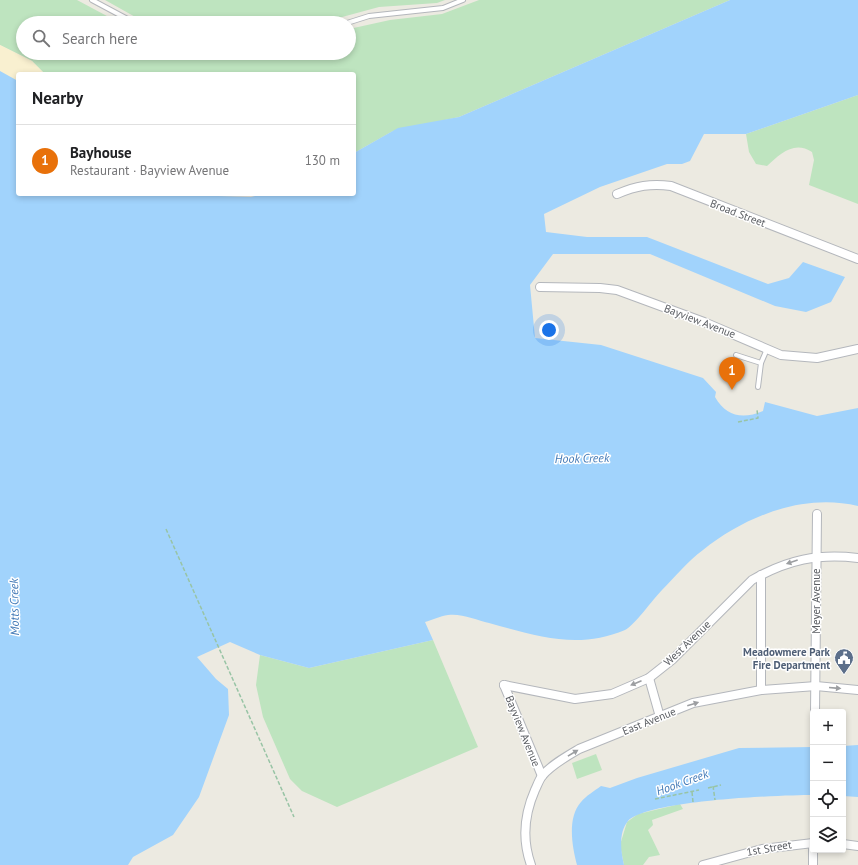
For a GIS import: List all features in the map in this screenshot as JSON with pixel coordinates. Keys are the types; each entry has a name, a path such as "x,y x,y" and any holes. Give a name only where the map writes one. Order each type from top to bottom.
{"street":[{"name":"Broad Street","path":"617,194 632,187 650,184 671,186 858,259"},
{"name":"Bayview Avenue","path":"540,288 600,288 617,290 704,322 781,355 817,358 858,349"},
{"name":"Meyer Avenue","path":"815,709 817,514"},
{"name":"West Avenue","path":"504,685 575,699 612,694 649,678 673,659 752,580 761,575 794,561 817,556 858,558"},
{"path":"761,575 761,690"},
{"path":"649,678 660,717"},
{"name":"Bayview Avenue","path":"504,685 542,776"},
{"name":"East Avenue","path":"531,865 527,853 525,837 526,820 530,800 542,776 568,755 579,749 694,703 761,690 816,686 858,690"},
{"name":"1st Street","path":"703,865 762,848 810,843"},
{"path":"846,844 858,846"},
{"path":"813,853 813,865"}],"lane":[{"path":"92,0 122,16"},
{"path":"356,20 369,16 443,8 463,0"},
{"path":"758,387 761,364 768,349"},
{"path":"736,355 761,364"}],"path":[{"path":"738,422 758,418 757,410"},
{"path":"166,529 294,817"},
{"path":"708,788 721,785"},
{"path":"713,786 716,800"},
{"path":"655,799 699,790"},
{"path":"692,792 693,802"}],"green space":[{"path":"0,0 77,0 107,16 16,16 16,53 0,45"},
{"path":"105,0 445,0 437,3 379,7 346,16 134,16"},
{"path":"479,0 730,0 459,117 393,131 356,152 356,72 43,72 30,60 356,60 356,27 390,20 442,14"},
{"path":"858,95 858,204 809,185 814,160 812,152 805,149 799,147 788,150 782,153 767,166 756,164 749,152 746,134"},
{"path":"433,640 478,747 337,807 302,791 290,779 263,717 256,685 260,655 309,668"},
{"path":"596,754 602,770 577,779 572,763"},
{"path":"680,804 683,809 652,820 653,825 648,830 660,855 649,857 643,865 624,865 620,845 627,822 638,814"}],"sand":[{"path":"0,45 16,53 16,60 30,60 43,72 16,72 16,83 0,73"}],"water":[{"path":"730,0 858,0 858,95 746,134 704,134 690,161 682,164 667,164 600,187 544,214 546,232 587,237 647,237 768,284 789,278 803,262 845,277 831,302 806,312 775,306 650,254 553,254 530,285 535,338 601,345 703,378 716,392 715,397 719,403 729,412 741,416 755,414 763,411 765,402 817,416 858,408 858,506 837,503 796,505 776,510 738,527 720,538 692,559 662,590 629,628 608,636 574,640 557,639 523,632 464,616 448,615 425,622 433,640 309,668 260,655 230,642 197,657 216,679 228,689 229,715 199,797 173,835 133,857 128,865 0,865 0,71 16,80 16,196 356,196 356,152 398,128 459,117"},
{"path":"858,745 858,797 846,796 846,746"},
{"name":"Hook Creek","path":"810,747 810,795 716,800 661,808 640,814 628,821 623,831 621,849 624,865 577,865 572,841 572,824 574,816 581,802 601,786 610,788 637,778 739,748"}],"place":[{"name":"Bayhouse","path":"732,390"},
{"name":"Meadowmere Park Fire Department","path":"844,675"}],"water label":[{"name":"Motts Creek","path":"14,607"}]}
